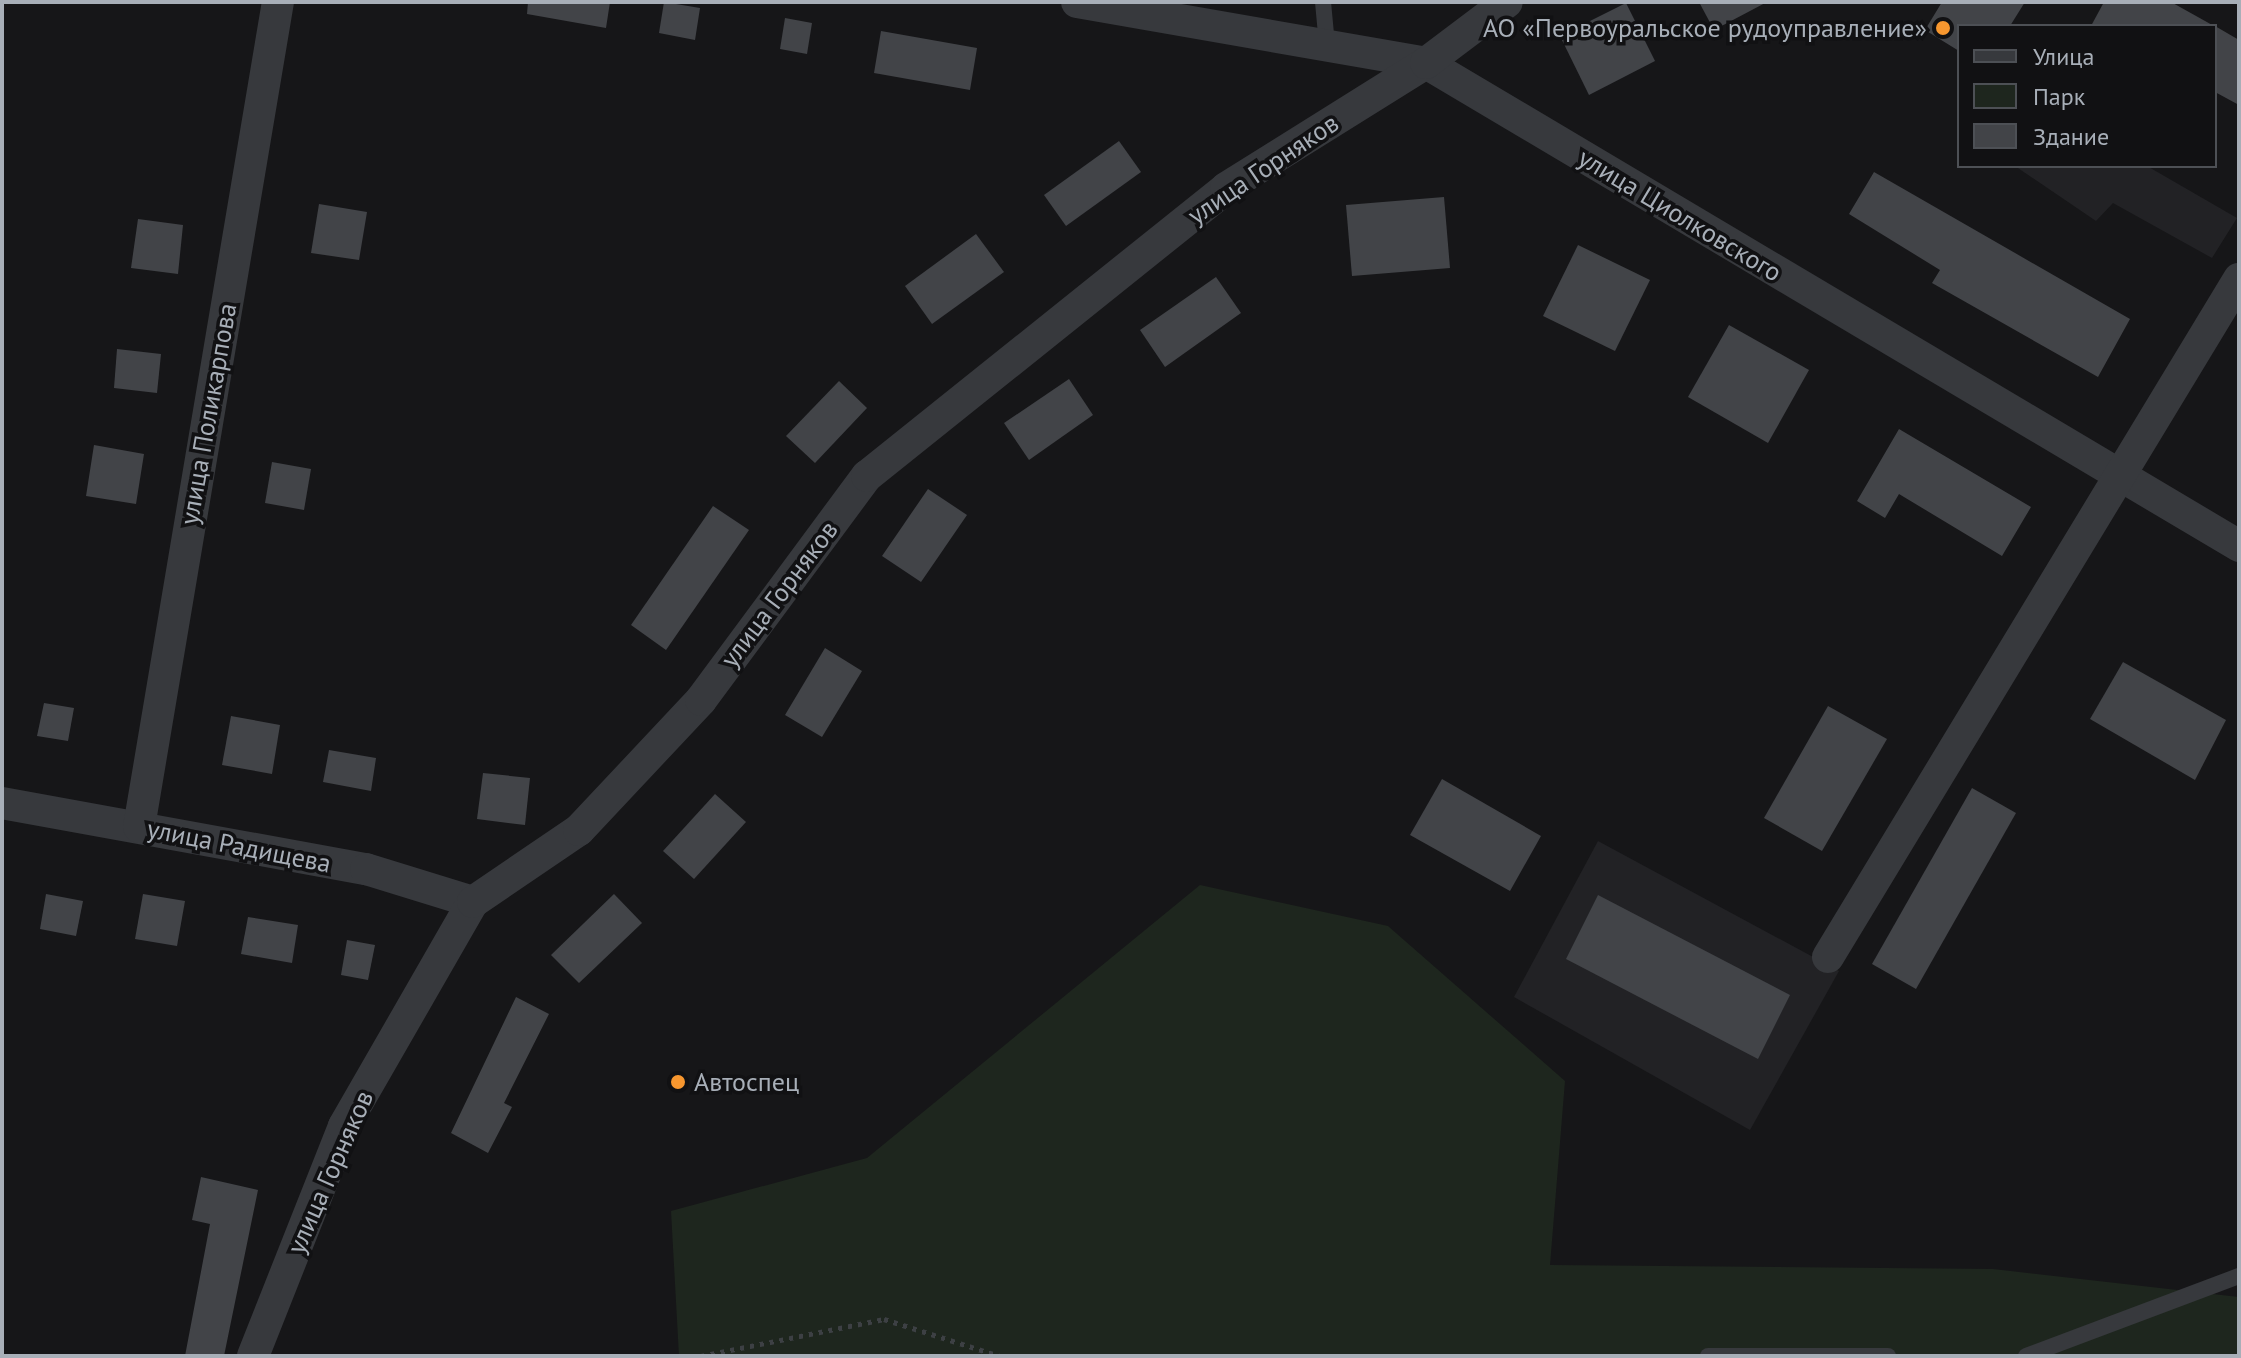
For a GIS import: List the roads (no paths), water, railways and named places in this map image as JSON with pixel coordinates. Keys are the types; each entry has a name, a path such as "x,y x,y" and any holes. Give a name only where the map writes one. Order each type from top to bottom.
{"street":[{"name":"улица Поликарпова","path":"139,827 278,2"},
{"name":"улица Циолковского","path":"1077,2 1426,63 2118,477 2239,546"},
{"name":"улица Горняков","path":"253,1356 344,1126 473,902 579,830 701,700 867,476 1226,188 1426,63 1507,2"},
{"path":"1828,957 2239,279"},
{"name":"улица Радищева","path":"2,803 366,869 473,902"}],"lane":[{"path":"1323,2 1327,45"},
{"path":"2026,1356 2239,1276"},
{"path":"1708,1356 1888,1356"}],"place":[{"name":"АО «Первоуральское рудоуправление»","path":"1943,28"},
{"name":"Автоспец","path":"678,1082"}]}
